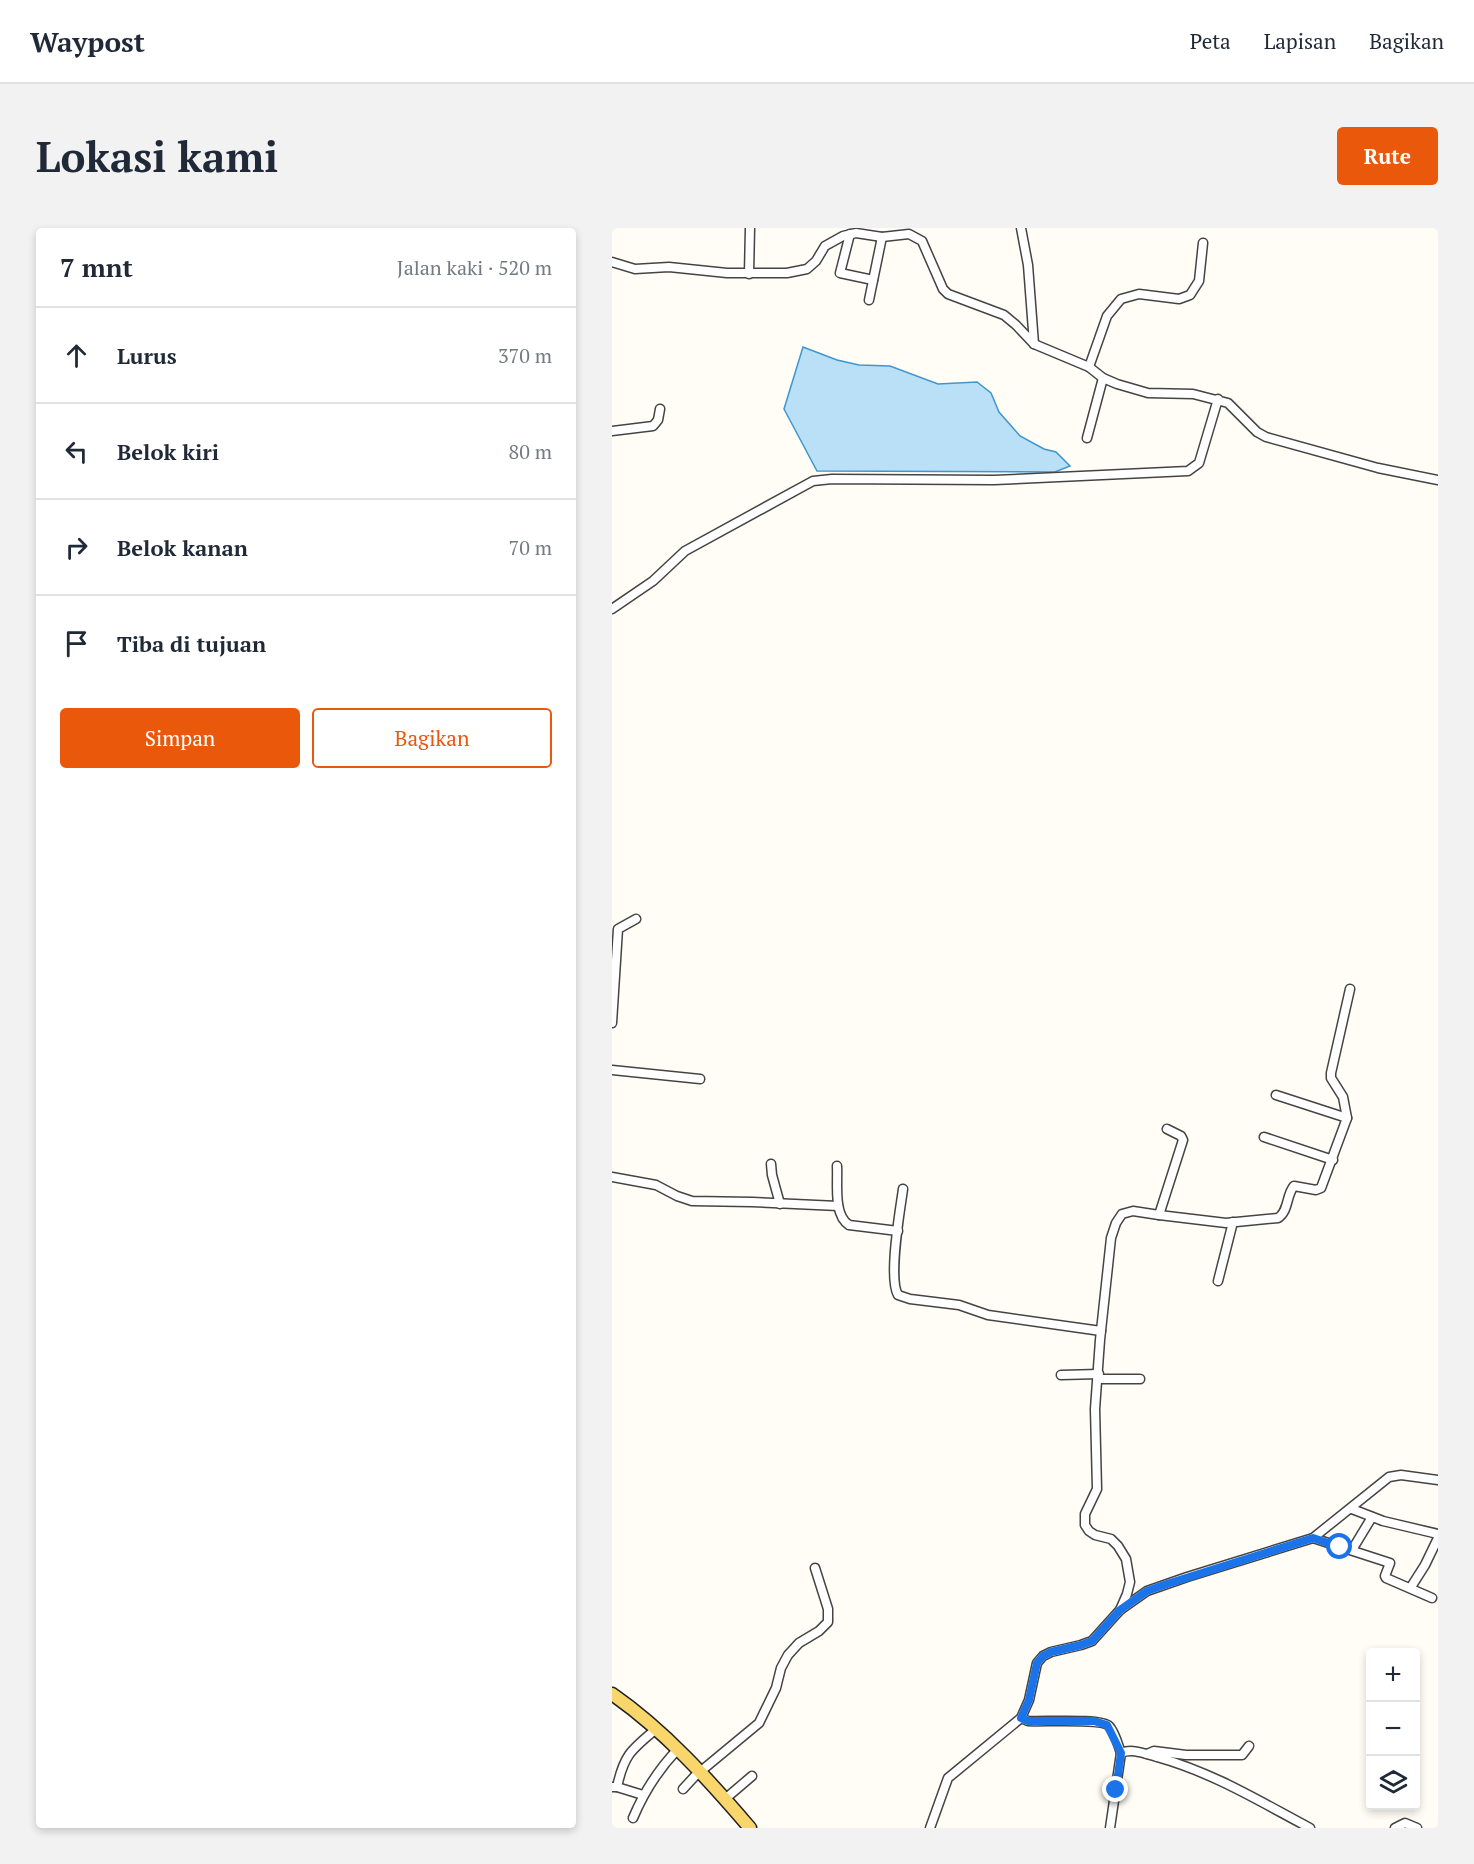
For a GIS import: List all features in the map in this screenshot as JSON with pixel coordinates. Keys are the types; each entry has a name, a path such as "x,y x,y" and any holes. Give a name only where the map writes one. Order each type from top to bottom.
{"main road":[{"path":"613,1697 637,1712 677,1750 725,1798 750,1828"}],"street":[{"path":"749,274 750,228"},
{"path":"1021,228 1028,265 1034,344"},
{"path":"612,262 635,269 669,267 775,274 807,269 816,261 825,246 849,234 882,237 909,231 922,241 943,289 948,294 1004,315 1034,344 1089,367 1104,378 1148,393 1193,394 1218,399 1228,403 1257,432 1266,437 1378,468 1438,480"},
{"path":"849,234 840,273 873,280"},
{"path":"869,300 882,237"},
{"path":"1089,367 1107,316 1120,299 1139,294 1179,299 1190,295 1199,281 1203,243"},
{"path":"1087,438 1104,378"},
{"path":"612,609 653,581 685,551 813,481 832,479 994,480 1188,471 1199,463 1218,399"},
{"path":"612,431 653,426 656,424 660,410"},
{"path":"612,1023 615,928 636,919"},
{"path":"1120,1610 1130,1582 1126,1559 1111,1539 1095,1535 1085,1525 1085,1514 1098,1482 1095,1409 1111,1238 1118,1218 1126,1211 1133,1210 1159,1215 1233,1222 1281,1217 1292,1188 1300,1186 1316,1190 1321,1188 1347,1118 1343,1097 1331,1078 1331,1073 1350,989"},
{"path":"612,1070 700,1079"},
{"path":"1276,1095 1347,1118"},
{"path":"1159,1215 1183,1140 1181,1136 1167,1129"},
{"path":"1264,1137 1333,1160"},
{"path":"771,1164 780,1204"},
{"path":"837,1166 838,1206 843,1221 849,1226 898,1231"},
{"path":"612,1177 656,1185 692,1201 838,1206"},
{"path":"903,1189 894,1285 896,1292 902,1297 959,1305 988,1315 1101,1331"},
{"path":"1218,1281 1233,1222"},
{"path":"1060,1375 1140,1379"},
{"path":"930,1828 943,1786 948,1778 1021,1718 1029,1700 1037,1663 1043,1656 1092,1641 1120,1610 1147,1591 1313,1538 1352,1509 1378,1485 1395,1476 1438,1480"},
{"path":"1352,1509 1399,1526 1438,1536 1425,1565 1411,1587"},
{"path":"1352,1550 1372,1517"},
{"path":"1313,1538 1390,1563 1385,1576 1432,1598"},
{"path":"683,1789 759,1723 776,1688 781,1668 788,1654 828,1622 828,1609 815,1568"},
{"path":"1021,1718 1028,1721 1094,1721 1110,1728 1121,1753 1110,1828"},
{"path":"643,1795 614,1787 628,1753 655,1730"},
{"path":"1146,1754 1154,1751 1186,1755 1242,1755 1249,1746"},
{"path":"633,1818 643,1795 658,1772 677,1750"},
{"path":"1121,1753 1130,1750 1187,1766 1284,1812 1310,1828"},
{"path":"725,1798 752,1776"},
{"path":"1395,1828 1405,1823 1417,1828"}],"water":[{"path":"803,347 837,360 859,365 890,366 938,384 977,382 991,393 999,412 1020,436 1044,449 1056,452 1070,466 1055,472 817,471 784,409"}],"route":[{"path":"1116,1790 1121,1753 1107,1725 1094,1721 1028,1721 1021,1718 1029,1700 1037,1663 1043,1656 1092,1641 1120,1610 1147,1591 1187,1576 1313,1538 1340,1547"}]}
